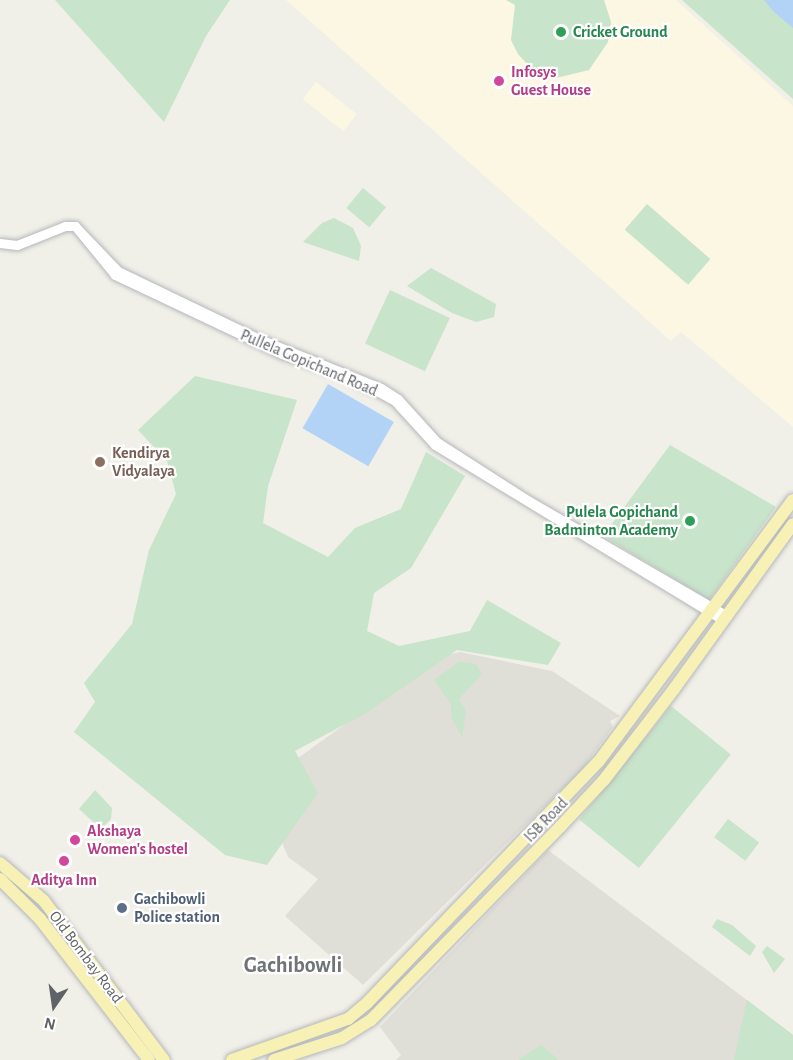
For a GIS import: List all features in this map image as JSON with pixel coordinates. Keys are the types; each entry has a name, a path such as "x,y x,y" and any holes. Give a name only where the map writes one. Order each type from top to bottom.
{"main road":[{"name":"ISB Road","path":"232,1060 348,1019 440,930 599,761 793,500"},
{"name":"ISB Road","path":"274,1060 358,1030 604,780 793,524"},
{"name":"Old Bombay Road","path":"0,863 37,894 54,927 164,1060"},
{"path":"0,879 54,927 149,1060"},
{"path":"440,930 450,939"},
{"path":"149,1040 172,1060"}],"street":[{"name":"Pullela Gopichand Road","path":"0,243 17,245 65,226 76,226 118,271 257,338 341,369 381,388 398,399 437,442 550,516 724,618"}],"shaded area":[{"path":"286,0 676,0 793,106 793,427 681,332 671,341"},
{"path":"316,82 357,114 343,131 302,99"},
{"path":"460,652 552,671 620,716 610,721 613,727 583,768 363,985 285,916 318,879 288,857 266,803 287,766 438,657"},
{"path":"548,850 793,1035 793,1060 396,1060 401,1055 380,1027"}],"green space":[{"path":"55,0 230,0 206,36 164,122"},
{"name":"Cricket Ground","path":"506,0 604,0 611,22 608,42 589,70 556,78 529,66 518,54 511,40 515,5"},
{"path":"682,0 793,0 793,99"},
{"path":"363,188 386,207 369,227 346,208"},
{"path":"647,204 710,259 688,285 625,230"},
{"path":"334,218 353,228 361,246 359,261 303,242 322,223"},
{"path":"431,268 496,304 494,317 476,322 452,313 407,286"},
{"path":"390,290 450,318 425,371 365,343"},
{"path":"195,376 297,400 268,486 263,523 328,557 355,528 401,509 426,452 465,476 411,568 374,593 367,631 399,646 470,631 487,600 561,643 548,665 457,650 366,713 295,751 318,793 267,865 225,855 74,732 95,702 84,683 132,624 149,550 176,494 167,461 138,430"},
{"name":"Pulela Gopichand Badminton Academy","path":"670,445 776,507 709,600 603,536"},
{"path":"459,662 476,664 482,674 459,699 466,711 462,737 452,719 451,704 434,680"},
{"path":"671,706 731,754 639,868 579,819"},
{"path":"95,790 112,808 111,819 101,829 79,809"},
{"path":"728,819 759,842 745,861 714,837"},
{"path":"717,919 732,925 756,946 750,956 712,927"},
{"path":"767,946 785,959 774,973 762,952"},
{"path":"747,1000 793,1035 793,1060 734,1060"},
{"path":"541,1045 559,1060 518,1060"}],"water":[{"path":"764,0 793,0 793,28 774,12"},
{"path":"328,384 394,422 368,466 302,428"}],"place":[{"name":"Cricket Ground","path":"561,32"},
{"name":"Infosys Guest House","path":"499,81"},
{"name":"Kendirya Vidyalaya","path":"100,462"},
{"name":"Pulela Gopichand Badminton Academy","path":"690,521"},
{"name":"Akshaya Women's hostel","path":"75,840"},
{"name":"Aditya Inn","path":"64,861"},
{"name":"Gachibowli Police station","path":"122,908"}],"district":[{"name":"Gachibowli","path":"293,966"}]}
